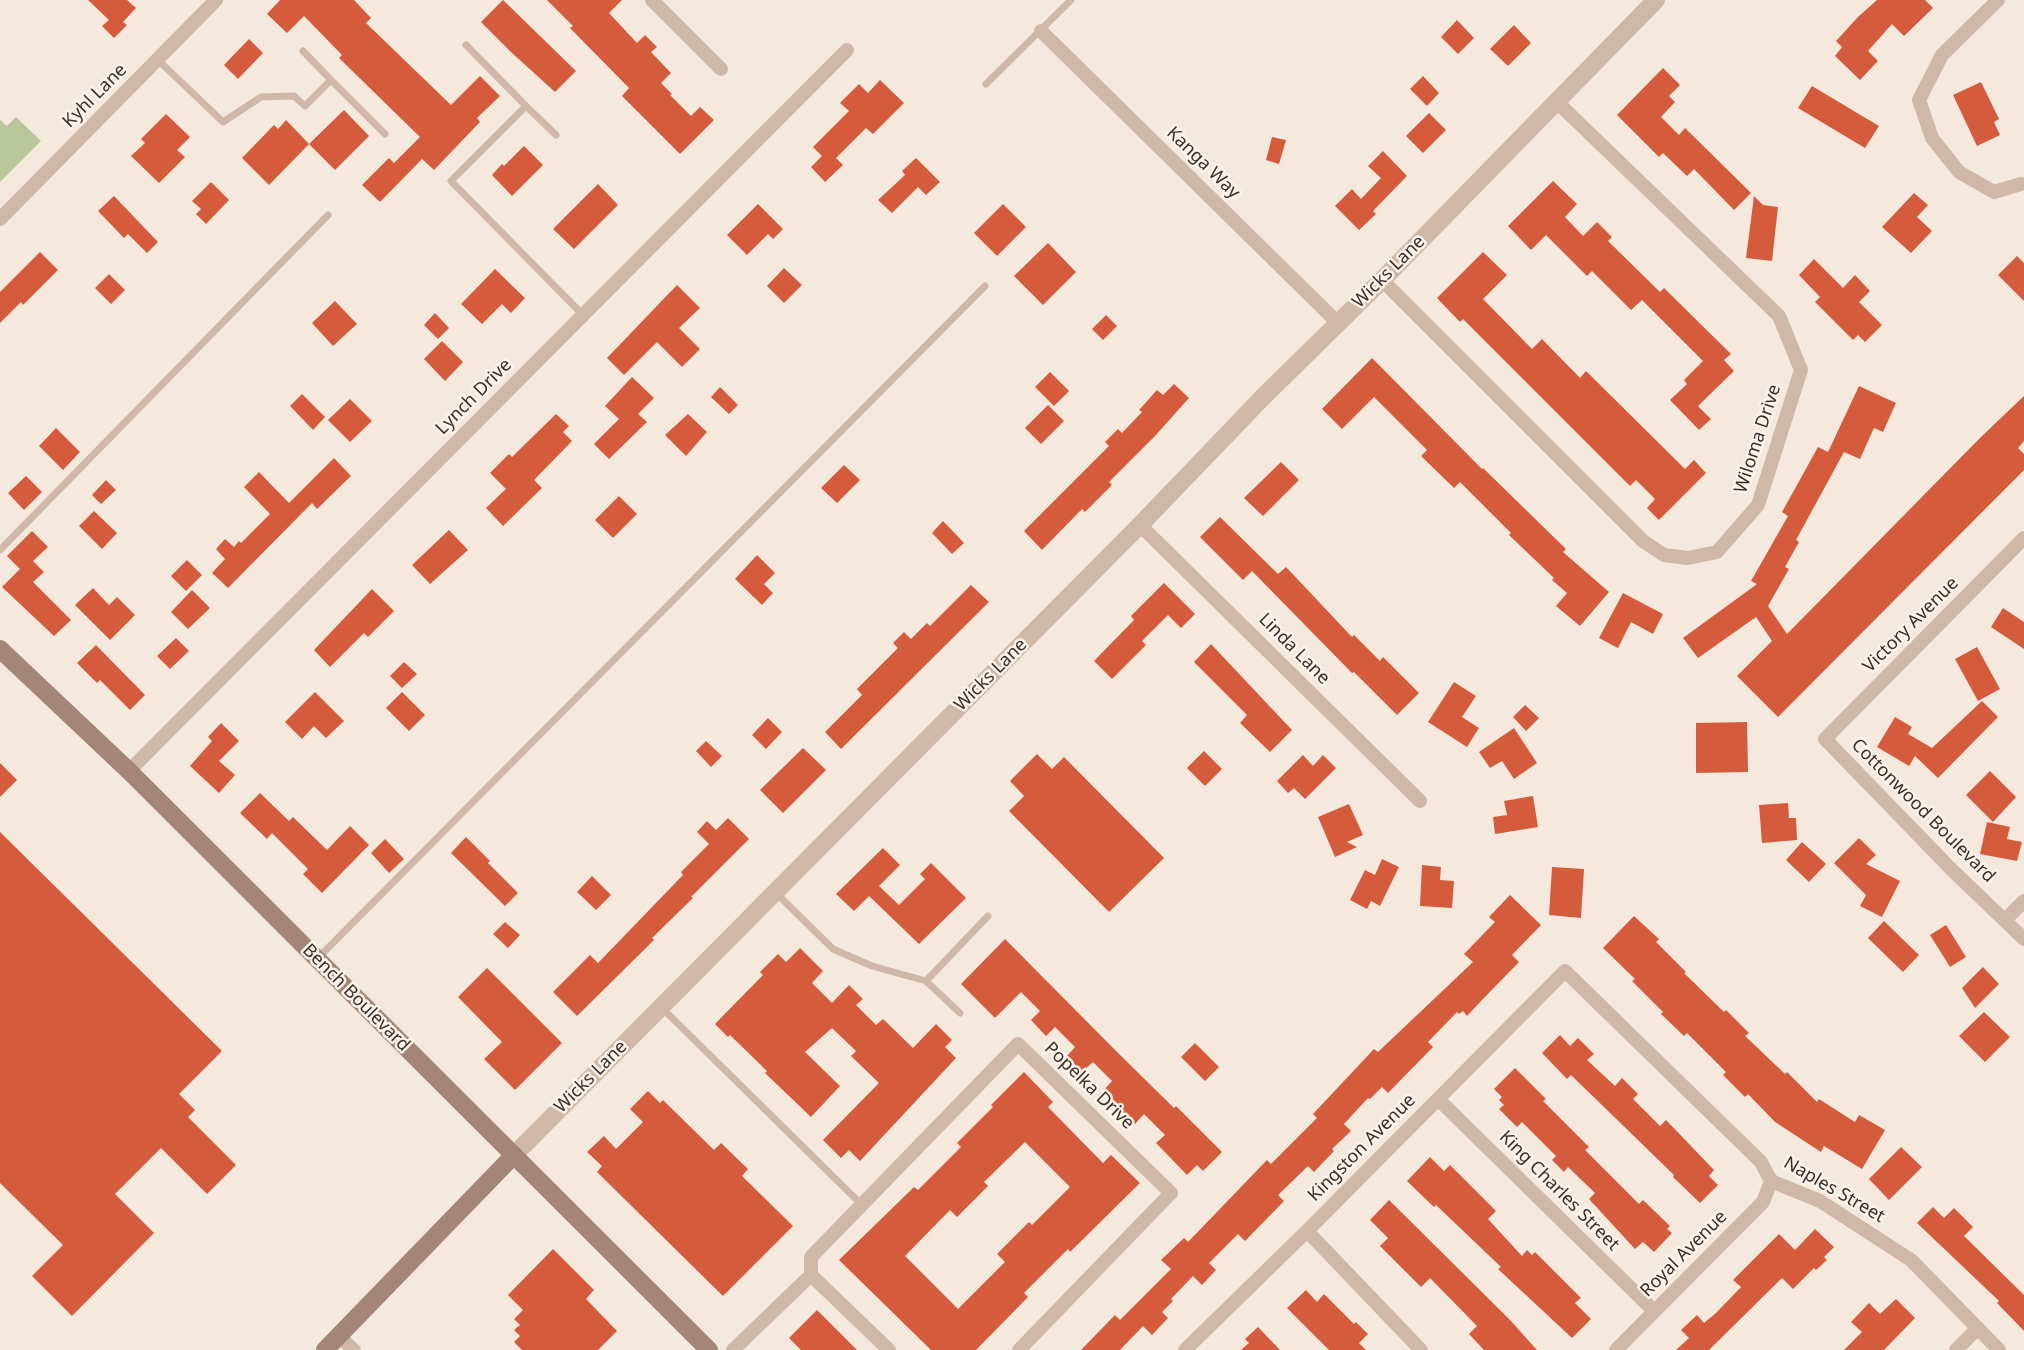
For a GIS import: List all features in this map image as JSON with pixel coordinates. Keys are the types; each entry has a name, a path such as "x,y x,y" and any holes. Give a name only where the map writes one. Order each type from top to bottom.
{"main road":[{"name":"Bench Boulevard","path":"0,649 129,771 709,1350"},
{"name":"Wicks Lane","path":"325,1350 514,1155"}],"street":[{"name":"Kyhl Lane","path":"0,219 216,0"},
{"path":"652,0 721,69"},
{"name":"Wicks Lane","path":"514,1155 1140,525 1656,0"},
{"path":"1998,0 1942,55 1919,100 1931,138 1959,172 1994,192 2021,184"},
{"name":"Kanga Way","path":"1041,31 1338,323"},
{"name":"Lynch Drive","path":"129,771 847,50"},
{"name":"Wiloma Drive","path":"1382,280 1643,541 1664,555 1688,558 1717,552 1758,505 1801,370 1779,316 1557,102"},
{"name":"Linda Lane","path":"1140,525 1420,800"},
{"name":"Victory Avenue","path":"1825,739 2024,538"},
{"name":"Cottonwood Boulevard","path":"1825,739 1952,870 2024,939"},
{"path":"2005,920 2024,901"},
{"name":"Kingston Avenue","path":"1185,1350 1565,971"},
{"name":"Naples Street","path":"1565,971 1762,1162 1771,1181 1821,1201 1912,1260 1999,1350"},
{"name":"Popelka Drive","path":"733,1350 811,1275 811,1257 1018,1044 1171,1193 1019,1350"},
{"name":"King Charles Street","path":"1438,1099 1654,1311"},
{"name":"Royal Avenue","path":"1616,1350 1763,1202 1771,1181"},
{"path":"1307,1231 1421,1350"},
{"path":"811,1275 889,1350"},
{"path":"1956,1350 1978,1328"},
{"path":"339,1336 354,1350"}],"lane":[{"path":"986,85 1072,0"},
{"path":"466,46 556,135"},
{"path":"303,51 385,134"},
{"path":"158,60 223,122 261,97 294,96 305,106 331,80"},
{"path":"526,106 451,181 583,315"},
{"path":"0,550 328,215"},
{"path":"318,959 985,286"},
{"path":"775,892 832,949 872,966 926,981 960,1013"},
{"path":"926,981 988,916"},
{"path":"661,1007 862,1205"}],"green space":[{"path":"16,117 41,141 0,182 0,120 7,126"}],"building":[{"path":"88,0 127,0 136,8 123,22 127,25 114,38 102,26 109,20"},
{"path":"280,0 354,0 371,18 366,23 451,105 480,76 500,96 477,118 480,122 434,170 422,159 380,202 362,185 389,158 394,163 420,137 339,58 342,55 304,16 287,33 267,14"},
{"path":"503,0 576,71 555,92 481,22"},
{"path":"547,0 622,0 609,13 637,43 645,35 657,47 651,52 671,73 661,83 672,94 670,95 691,116 700,107 714,120 680,154 622,96 629,88 570,28 573,26"},
{"path":"1877,0 1925,0 1933,8 1904,36 1892,24 1868,51 1878,61 1860,80 1835,56 1842,47 1836,41"},
{"path":"1457,20 1474,38 1458,54 1441,37"},
{"path":"1514,25 1531,43 1508,66 1490,49"},
{"path":"249,39 263,53 238,79 224,65"},
{"path":"1663,68 1680,85 1669,96 1675,102 1661,117 1679,135 1685,128 1751,193 1734,210 1694,169 1687,176 1663,153 1659,157 1617,115"},
{"path":"1423,76 1439,93 1427,106 1410,89"},
{"path":"880,80 904,103 873,134 866,128 836,158 843,165 825,182 811,167 822,156 813,147 849,111 840,103 859,84 868,93"},
{"path":"1981,82 1999,119 1994,122 2000,135 1977,146 1953,95"},
{"path":"1812,86 1879,126 1865,148 1798,108"},
{"path":"344,110 369,136 335,170 309,144"},
{"path":"1429,113 1446,130 1423,153 1406,136"},
{"path":"166,114 190,137 177,150 185,157 159,183 131,156 145,143 141,139"},
{"path":"286,120 309,144 269,185 242,158 274,125 278,129"},
{"path":"1272,137 1286,140 1279,164 1266,160"},
{"path":"524,146 543,165 512,196 492,175"},
{"path":"1383,151 1407,176 1373,211 1376,214 1359,230 1335,206 1352,189 1361,199 1381,178 1368,166"},
{"path":"916,158 940,182 926,195 918,187 892,213 878,200 905,175 902,171"},
{"path":"1553,181 1577,204 1565,217 1583,236 1597,222 1612,237 1608,241 1660,292 1664,288 1731,354 1724,360 1734,371 1698,406 1711,419 1699,430 1670,400 1687,384 1684,380 1703,361 1642,300 1631,310 1592,271 1587,276 1546,235 1531,250 1508,226"},
{"path":"211,182 229,200 206,224 196,214 201,209 192,201"},
{"path":"598,184 618,205 574,249 553,229"},
{"path":"1914,193 1928,205 1917,217 1932,231 1911,253 1882,227"},
{"path":"114,196 158,242 147,253 128,234 124,238 98,211"},
{"path":"1754,196 1763,205 1778,207 1772,261 1746,258"},
{"path":"758,204 783,229 773,239 768,234 747,255 727,235"},
{"path":"1003,204 1026,227 997,256 974,233"},
{"path":"1048,243 1076,272 1043,305 1014,276"},
{"path":"40,252 58,270 23,305 21,302 0,323 0,292"},
{"path":"1483,252 1507,275 1483,299 1532,349 1542,339 1580,378 1586,371 1685,469 1694,460 1706,473 1659,520 1647,508 1655,499 1636,480 1630,486 1463,319 1460,322 1437,298"},
{"path":"2017,256 2024,263 2024,301 1998,275"},
{"path":"1814,259 1843,288 1855,275 1870,291 1859,302 1882,325 1865,342 1858,335 1853,340 1815,302 1820,297 1799,275"},
{"path":"784,268 802,285 784,303 767,286"},
{"path":"495,269 525,298 511,313 502,304 482,324 461,304"},
{"path":"109,274 125,290 111,304 95,288"},
{"path":"677,285 700,308 679,328 700,349 682,367 657,342 624,375 607,358"},
{"path":"335,301 357,324 333,346 312,323"},
{"path":"435,313 449,328 438,339 424,325"},
{"path":"1106,315 1117,326 1103,340 1092,329"},
{"path":"442,341 463,362 445,381 424,359"},
{"path":"1372,358 1566,549 1563,552 1609,592 1580,626 1556,606 1567,593 1552,580 1554,578 1460,482 1454,488 1421,456 1427,450 1374,397 1342,429 1322,409"},
{"path":"1050,372 1069,391 1054,406 1035,387"},
{"path":"632,377 654,398 638,414 647,422 609,459 594,444 619,419 605,406"},
{"path":"1174,384 1189,398 1109,482 1112,485 1085,512 1082,509 1042,550 1024,531 1109,446 1105,442 1118,429 1122,433 1142,412 1139,410 1157,390 1163,395"},
{"path":"1859,386 1896,403 1883,432 1874,428 1860,459 1844,452 1796,540 1799,542 1785,567 1789,569 1768,606 1787,634 2024,396 2024,441 2018,448 2024,454 2024,470 1778,717 1737,676 1772,641 1756,617 1698,658 1683,638 1757,584 1751,581 1788,516 1782,512 1818,447 1828,452"},
{"path":"720,387 738,405 729,414 711,397"},
{"path":"302,394 325,417 313,430 290,406"},
{"path":"350,399 372,421 350,442 328,420"},
{"path":"1048,405 1064,421 1041,444 1025,428"},
{"path":"556,414 569,426 563,432 572,441 534,480 542,488 503,526 486,508 506,489 490,473 509,454 512,457"},
{"path":"688,414 707,432 686,456 665,435"},
{"path":"56,428 80,452 63,470 39,446"},
{"path":"334,458 351,476 317,509 312,503 228,588 212,573 225,559 216,549 225,539 234,547 239,541 241,543 270,514 244,487 259,472 289,503"},
{"path":"1281,462 1299,480 1263,516 1244,498"},
{"path":"844,465 860,480 837,503 821,488"},
{"path":"26,476 42,492 24,510 8,493"},
{"path":"106,480 116,490 101,504 92,495"},
{"path":"619,496 637,514 613,538 595,520"},
{"path":"94,511 117,533 102,549 79,526"},
{"path":"1220,517 1278,574 1286,567 1352,637 1354,635 1380,661 1383,657 1419,693 1397,715 1252,571 1243,580 1200,537"},
{"path":"943,521 964,543 952,554 932,533"},
{"path":"449,530 468,550 430,584 412,565"},
{"path":"32,531 48,547 33,561 44,572 33,582 71,620 54,636 2,587 20,569 7,556"},
{"path":"757,555 775,573 764,584 773,593 762,605 735,579"},
{"path":"187,560 202,575 186,591 171,576"},
{"path":"1164,583 1195,614 1181,628 1168,615 1142,641 1146,645 1112,679 1094,661 1134,620 1131,616"},
{"path":"971,585 989,602 841,749 825,732 862,695 857,689 898,648 893,643 904,632 911,639 927,623 930,626"},
{"path":"93,588 109,605 117,597 135,615 110,640 75,605"},
{"path":"372,589 394,611 368,637 364,633 330,667 314,650"},
{"path":"192,590 210,608 188,629 171,612"},
{"path":"1623,593 1663,614 1653,634 1631,622 1618,648 1599,638"},
{"path":"2003,608 2024,622 2024,649 1991,627"},
{"path":"176,638 189,651 170,669 157,656"},
{"path":"1211,644 1292,730 1270,752 1240,723 1247,715 1194,662"},
{"path":"96,645 145,695 130,710 100,680 97,683 77,663"},
{"path":"1977,647 2000,689 1978,701 1955,659"},
{"path":"404,662 417,674 402,688 390,676"},
{"path":"1454,682 1476,696 1462,717 1479,728 1467,747 1428,722"},
{"path":"315,692 344,721 326,738 314,726 302,739 285,722"},
{"path":"402,692 425,715 409,731 386,708"},
{"path":"1982,701 1998,717 1938,778 1915,756 1909,766 1877,747 1895,717 1912,727 1908,734 1932,748"},
{"path":"1525,705 1539,718 1526,731 1513,717"},
{"path":"768,718 782,732 766,749 752,735"},
{"path":"1747,722 1748,772 1696,773 1696,723"},
{"path":"221,723 239,741 219,761 235,775 219,793 190,766 212,741 208,737"},
{"path":"1514,728 1537,763 1514,779 1502,761 1490,768 1479,752"},
{"path":"706,741 722,756 711,767 696,751"},
{"path":"803,748 826,770 783,813 760,790"},
{"path":"1204,751 1222,769 1205,786 1187,768"},
{"path":"1037,754 1052,769 1064,757 1164,858 1109,912 1009,811 1024,796 1010,781"},
{"path":"1303,755 1313,766 1323,755 1336,768 1305,799 1294,788 1288,793 1277,781"},
{"path":"0,763 17,780 0,797"},
{"path":"1990,771 2016,797 1993,822 1966,795"},
{"path":"260,793 289,821 293,817 327,850 350,826 369,845 322,893 303,874 308,869 272,833 267,839 240,813"},
{"path":"1533,796 1538,827 1495,834 1493,817 1507,815 1504,801"},
{"path":"1788,803 1789,818 1796,818 1797,840 1762,843 1759,805"},
{"path":"1349,804 1363,835 1347,842 1357,847 1335,857 1318,817"},
{"path":"728,818 749,839 652,938 654,940 577,1016 553,992 590,955 598,963 683,875 681,872 709,844 697,832 707,821 716,830"},
{"path":"1987,822 2010,827 2007,839 2022,842 2017,861 1980,854"},
{"path":"0,832 222,1051 179,1094 195,1110 188,1117 236,1165 207,1194 161,1148 115,1194 154,1233 72,1316 32,1276 63,1245 0,1183"},
{"path":"466,837 518,893 505,906 451,853"},
{"path":"1859,838 1876,855 1866,864 1900,881 1882,917 1860,906 1866,895 1834,863"},
{"path":"385,839 404,859 389,873 371,853"},
{"path":"1802,842 1826,864 1809,882 1786,860"},
{"path":"883,848 900,865 879,886 899,905 925,879 920,874 931,863 966,898 919,944 869,896 854,911 836,894"},
{"path":"1382,859 1399,867 1380,906 1371,901 1367,909 1350,900 1365,870 1375,875"},
{"path":"1422,865 1441,867 1440,880 1454,881 1452,908 1420,906"},
{"path":"1552,867 1584,869 1581,918 1549,915"},
{"path":"592,876 611,895 596,910 577,892"},
{"path":"1510,895 1541,925 1512,955 1519,962 1467,1016 1463,1011 1459,1014 1457,1012 1428,1042 1433,1047 1388,1093 1382,1087 1368,1098 1344,1124 1351,1131 1332,1149 1334,1151 1314,1172 1308,1166 1278,1195 1284,1201 1245,1241 1238,1234 1209,1263 1216,1270 1202,1285 1193,1276 1171,1299 1173,1301 1162,1312 1168,1318 1152,1335 1143,1326 1120,1350 1081,1350 1115,1315 1120,1320 1171,1269 1161,1260 1184,1238 1188,1242 1267,1160 1271,1164 1317,1118 1313,1114 1374,1049 1378,1052 1473,962 1464,954 1495,922 1489,917"},
{"path":"1634,916 1659,939 1656,942 1686,972 1684,973 1749,1033 1745,1036 1817,1102 1819,1099 1855,1122 1859,1115 1885,1130 1862,1169 1824,1146 1821,1152 1775,1122 1748,1094 1745,1097 1723,1075 1726,1072 1687,1033 1684,1036 1661,1014 1663,1012 1632,981 1635,979 1603,948"},
{"path":"1884,921 1919,955 1903,972 1868,938"},
{"path":"505,922 520,935 508,948 493,934"},
{"path":"1946,925 1966,957 1950,967 1930,935"},
{"path":"1005,939 1174,1108 1176,1106 1222,1152 1203,1171 1197,1165 1187,1175 1156,1143 1165,1135 1144,1114 1135,1124 1102,1092 1112,1081 1093,1062 1082,1072 1067,1056 1075,1047 1055,1027 1046,1036 1031,1020 1040,1011 1021,992 995,1018 961,984"},
{"path":"800,948 823,971 812,983 832,1003 849,985 863,999 856,1005 876,1025 883,1019 913,1048 936,1024 952,1040 945,1047 956,1058 860,1161 849,1150 841,1158 823,1140 879,1083 851,1056 856,1051 832,1028 805,1052 840,1086 811,1117 730,1035 728,1037 715,1024 763,975 760,972 778,954 786,962"},
{"path":"1983,967 1999,984 1975,1008 1962,988"},
{"path":"487,968 562,1043 515,1090 484,1059 502,1042 458,997"},
{"path":"1984,1012 2010,1037 1985,1062 1959,1036"},
{"path":"1560,1035 1570,1046 1578,1038 1594,1054 1587,1060 1615,1086 1622,1078 1638,1094 1633,1099 1660,1126 1666,1120 1714,1170 1709,1176 1718,1185 1700,1203 1571,1075 1567,1079 1542,1053"},
{"path":"1195,1043 1219,1067 1205,1081 1181,1057"},
{"path":"1515,1068 1546,1099 1543,1101 1589,1147 1585,1150 1639,1204 1643,1200 1670,1226 1667,1229 1672,1233 1654,1252 1643,1242 1635,1249 1589,1199 1595,1193 1568,1167 1564,1172 1552,1160 1556,1156 1522,1122 1517,1127 1499,1109 1504,1105 1499,1100 1502,1097 1494,1089"},
{"path":"1024,1072 1053,1102 1048,1107 1103,1163 1111,1155 1140,1183 1024,1293 1028,1297 976,1350 931,1350 839,1260 914,1187 918,1190 961,1147 957,1143 993,1107 991,1105","holes":["1025,1142 1070,1187 1032,1225 1029,1222 997,1254 1005,1262 958,1309 905,1256 950,1210 957,1217 988,1186 984,1182"]},
{"path":"648,1091 660,1103 663,1100 714,1150 721,1143 748,1169 742,1176 793,1226 723,1296 597,1172 602,1166 587,1152 604,1136 616,1149 643,1122 630,1109"},
{"path":"1901,1147 1922,1167 1889,1200 1869,1179"},
{"path":"1430,1157 1444,1171 1450,1165 1496,1211 1488,1219 1522,1256 1527,1250 1532,1255 1535,1252 1581,1298 1575,1303 1591,1319 1572,1338 1498,1269 1501,1267 1436,1205 1434,1207 1407,1181"},
{"path":"1389,1200 1537,1350 1484,1350 1469,1334 1477,1326 1430,1278 1421,1287 1380,1246 1388,1238 1370,1220"},
{"path":"1933,1207 1944,1218 1954,1208 1973,1227 1964,1236 2024,1295 2024,1331 1997,1303 1999,1301 1917,1223"},
{"path":"1815,1229 1834,1247 1824,1257 1827,1260 1816,1270 1814,1268 1793,1289 1782,1278 1709,1350 1676,1350 1689,1338 1681,1330 1697,1315 1704,1323 1716,1313 1741,1287 1733,1280 1779,1234 1795,1250"},
{"path":"553,1249 594,1290 586,1299 617,1331 598,1350 522,1350 514,1342 520,1336 514,1330 520,1325 514,1319 523,1310 508,1295"},
{"path":"1306,1290 1317,1302 1324,1294 1368,1334 1359,1343 1366,1350 1329,1350 1287,1308"},
{"path":"1896,1299 1915,1318 1884,1350 1844,1350 1862,1332 1851,1322 1869,1303 1880,1314"},
{"path":"817,1310 857,1350 801,1350 789,1338"},
{"path":"1258,1327 1280,1350 1241,1350 1249,1343 1245,1339"}]}
